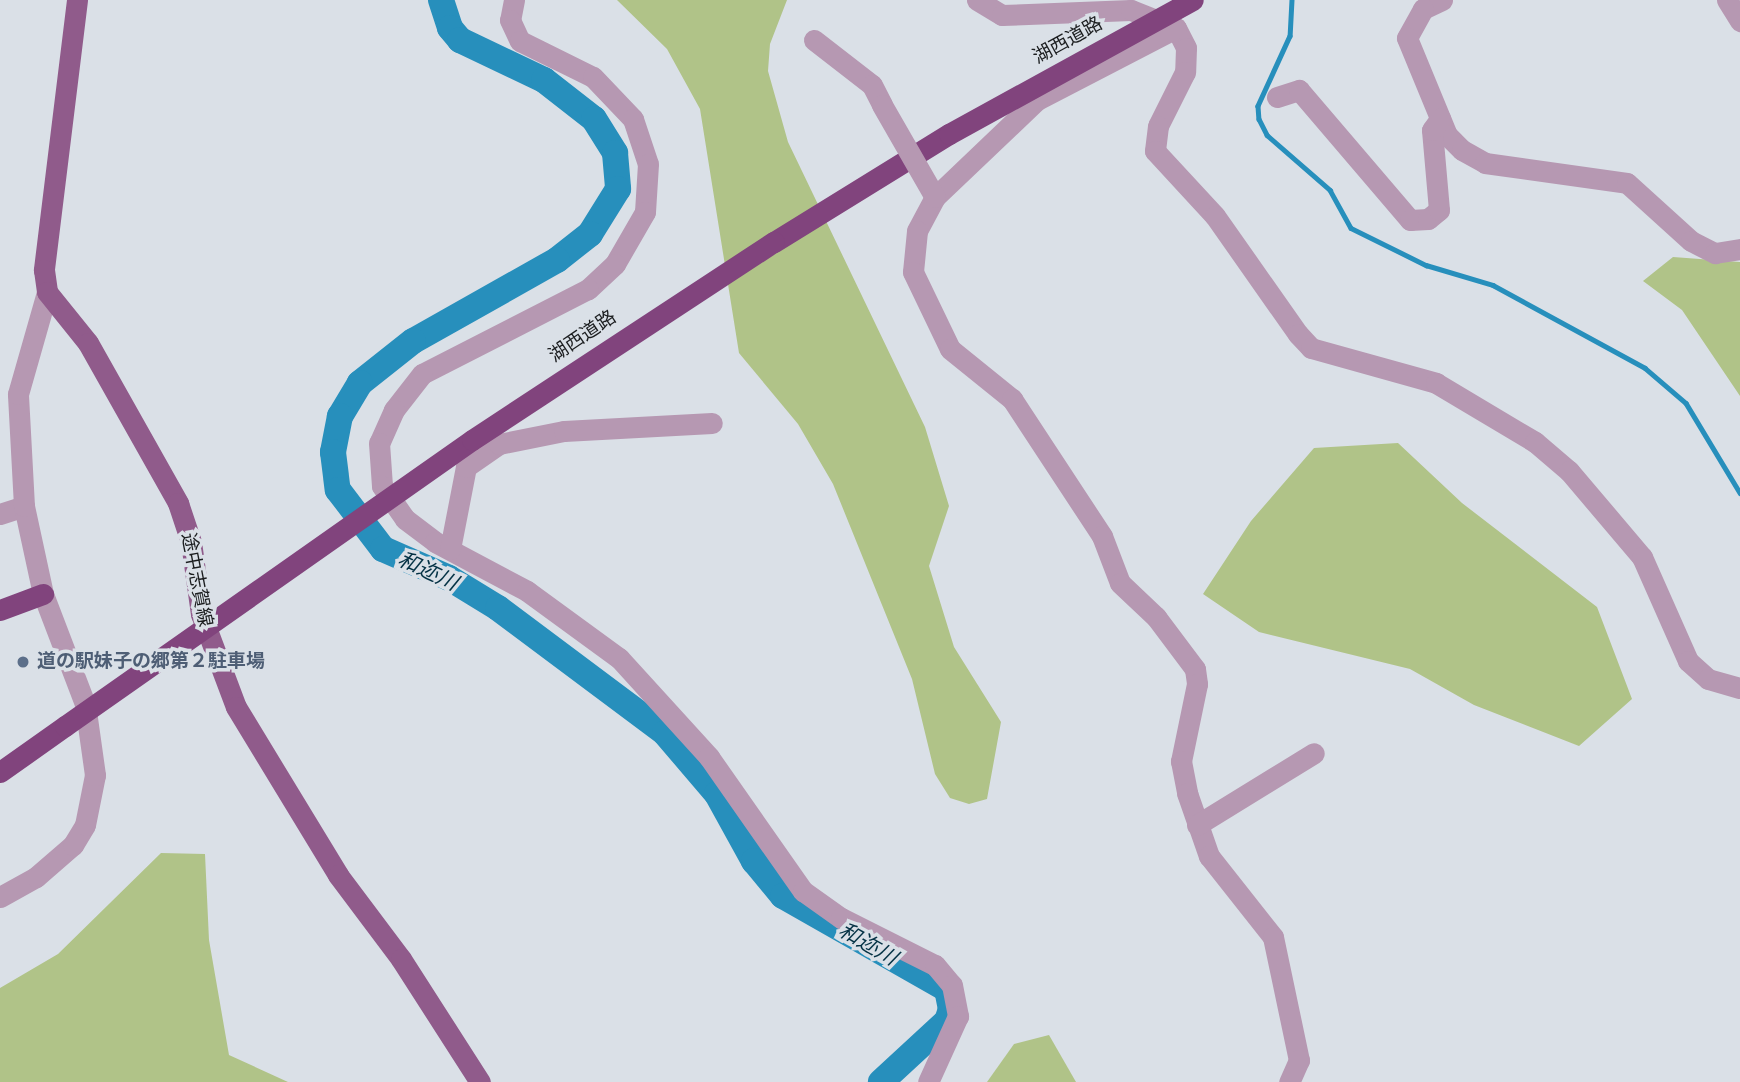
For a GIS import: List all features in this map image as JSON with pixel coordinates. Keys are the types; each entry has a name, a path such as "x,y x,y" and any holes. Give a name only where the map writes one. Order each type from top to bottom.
{"highway":[{"name":"湖西道路","path":"0,772 495,424 774,242 949,134 1193,0"},
{"path":"0,610 43,594"}],"main road":[{"path":"47,292 44,270 76,0"},
{"name":"途中志賀線","path":"47,292 88,343 178,503 191,542 201,614 236,707 338,875 401,959 480,1082"}],"street":[{"path":"514,0 510,20 520,41 593,77 620,100 642,143 648,185 645,212 628,245 588,289 422,374 394,410 379,443 382,486 405,519 450,550 527,590 619,658 709,757 803,891 841,918 914,952 952,985 958,1016 928,1082"},
{"path":"977,0 1002,15 1132,10 1176,29 1186,48 1185,72 1158,126 1155,151 1215,216 1298,334 1311,348 1436,383 1535,442 1569,471 1642,557 1688,661 1708,678 1740,688"},
{"path":"1442,0 1423,9 1407,38 1440,119 1462,150 1485,163 1627,183 1691,241 1715,253 1740,248"},
{"path":"1727,0 1740,21"},
{"path":"1176,29 1037,100 935,197 912,253 913,272 950,349 1012,399 1102,536 1120,583 1156,617 1195,669 1197,684 1181,761 1197,825 1209,856 1273,937 1300,1060 1289,1082"},
{"path":"814,40 872,85 935,197"},
{"path":"1277,97 1299,90 1410,220 1428,219 1439,210 1442,193 1432,130 1440,119"},
{"path":"0,897 46,871 73,845 85,825 95,775 85,704 43,594 24,506 18,394 47,292"},
{"path":"450,550 466,467 499,444 564,431 712,423"},
{"path":"0,514 24,506"},
{"path":"1197,825 1314,753"}],"green space":[{"path":"617,0 787,0 770,44 768,71 788,142 925,427 949,506 929,566 954,647 1001,722 987,799 969,804 950,798 935,774 912,679 833,484 798,424 739,353 700,109 667,49"},
{"path":"1673,257 1740,262 1740,396 1682,310 1643,281"},
{"path":"1398,443 1462,503 1597,607 1632,699 1579,746 1474,705 1410,669 1259,632 1203,594 1251,521 1314,448"},
{"path":"161,853 205,854 209,940 229,1055 288,1082 0,1082 0,988 58,954"},
{"path":"1049,1035 1076,1082 987,1082 1014,1044"}],"waterway":[{"name":"和迩川","path":"441,0 450,28 460,40 544,80 594,119 615,153 618,189 590,234 557,260 413,341 360,383 340,416 333,452 338,490 383,549 449,578 498,608 665,733 717,794 754,861 783,896 947,989 951,1009 947,1021 881,1082"},
{"path":"1292,0 1290,36 1258,106 1259,119 1267,135 1330,190 1351,228 1426,265 1493,285 1645,368 1686,403 1740,493"}],"place":[{"name":"道の駅妹子の郷第２駐車場","path":"23,662"}]}
